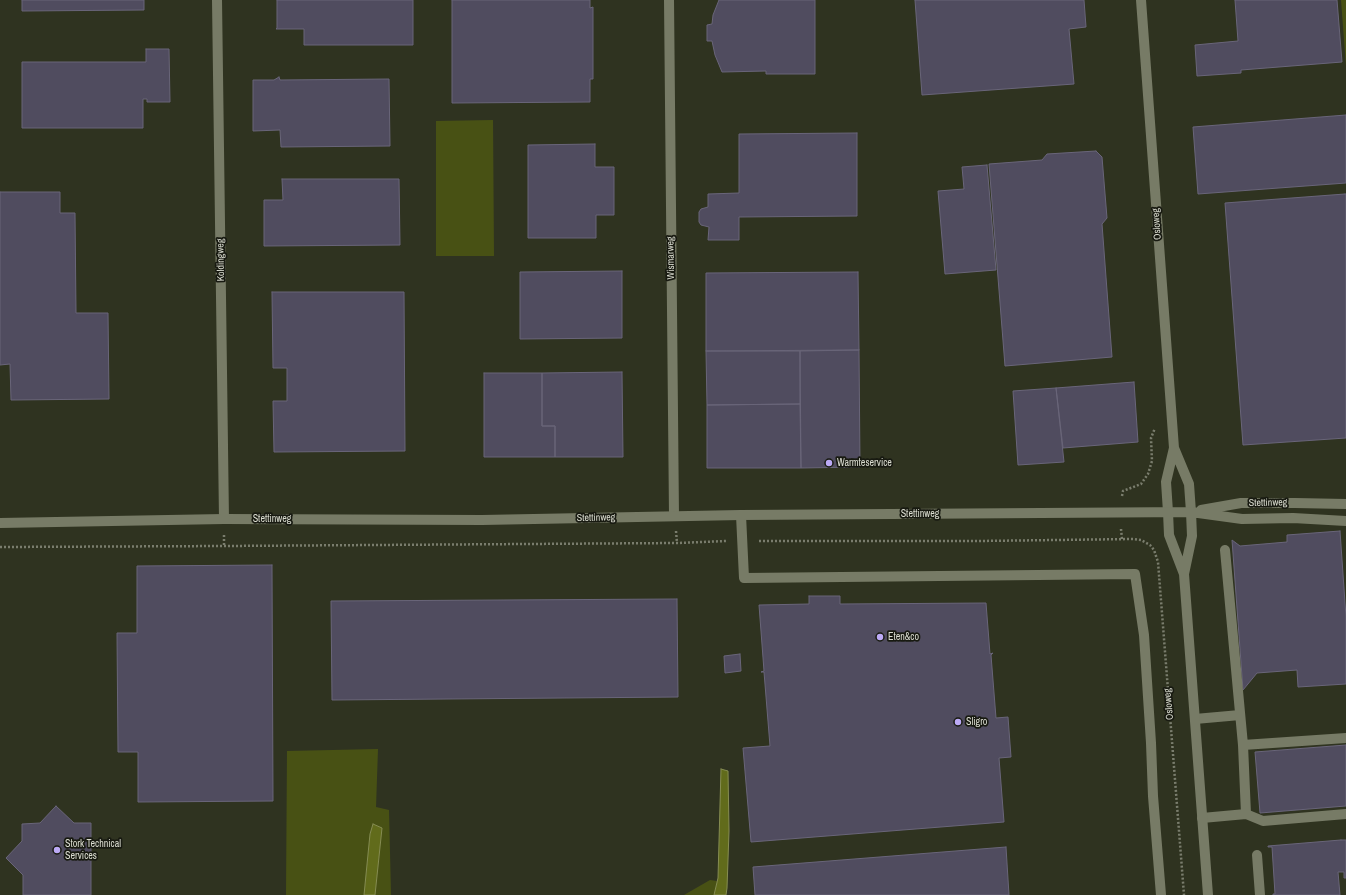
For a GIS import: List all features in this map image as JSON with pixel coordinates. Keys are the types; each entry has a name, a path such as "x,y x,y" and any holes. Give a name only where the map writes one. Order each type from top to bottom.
{"street":[{"name":"Koldingweg","path":"217,0 224,519"},
{"name":"Wismarweg","path":"669,0 674,516"},
{"name":"Osloweg","path":"1141,0 1174,448 1166,482 1169,536 1184,574"},
{"name":"Osloweg","path":"1174,448 1189,484 1192,536 1184,574 1208,895"},
{"name":"Stettinweg","path":"1191,512 1241,503 1295,502 1346,504"},
{"name":"Stettinweg","path":"0,523 224,519 482,520 741,515 1121,512 1191,512 1242,519 1293,518 1346,521"},
{"path":"741,515 744,578 1135,574 1144,635 1153,796 1161,895"},
{"path":"1225,550 1243,745 1246,814"},
{"path":"1194,719 1240,715"},
{"path":"1243,745 1346,738"},
{"path":"1202,818 1246,814 1263,821 1346,814"},
{"path":"1258,855 1260,895"}],"path":[{"path":"0,546 231,546 653,543 742,540 979,541 1122,539 1121,512 1123,491 1141,484 1148,474 1152,461 1152,434 1171,404"},
{"name":"Osloweg","path":"1122,539 1133,539 1146,542 1154,550 1158,562 1184,895"}],"shaded area":[{"path":"1341,0 1346,0 1346,66"},
{"path":"493,120 494,256 436,256 436,121"},
{"path":"378,749 376,807 389,810 391,895 375,895 382,828 373,824 370,834 364,895 286,895 287,751"},
{"path":"721,769 728,771 729,831 727,888 726,895 714,895 718,878"},
{"path":"373,824 382,828 375,895 364,895 370,834"},
{"path":"710,880 717,881 714,895 684,895"}],"building":[{"path":"22,0 144,0 144,10 22,11"},
{"path":"277,0 413,0 413,45 304,45 304,29 276,29"},
{"path":"452,0 590,0 590,8 593,7 593,79 590,79 590,102 452,103"},
{"path":"719,0 815,0 815,74 766,74 766,71 722,72 715,55 712,41 707,41 707,25 712,24 713,15"},
{"path":"915,0 1084,0 1086,27 1069,29 1074,84 922,95"},
{"path":"1235,0 1337,0 1342,62 1241,70 1241,73 1197,76 1195,45 1238,41"},
{"path":"146,49 169,49 170,102 147,102 147,99 143,99 143,128 22,128 22,62 146,62"},
{"path":"279,77 280,80 389,79 390,146 281,147 280,130 253,131 253,80 274,80"},
{"path":"1346,115 1346,183 1198,194 1193,127"},
{"path":"857,133 857,216 739,217 739,240 708,240 709,227 701,225 699,222 699,212 701,209 708,207 708,194 739,193 739,134"},
{"path":"595,144 595,167 614,167 614,215 596,215 596,238 528,238 528,145"},
{"path":"1096,151 1102,157 1107,218 1102,224 1112,357 1005,366 989,164 1042,160 1047,154"},
{"path":"987,165 996,270 945,274 938,191 964,189 962,167"},
{"path":"282,179 399,179 400,245 264,246 264,200 283,200"},
{"path":"0,192 60,192 60,213 75,213 76,313 108,313 109,399 11,400 10,364 0,365"},
{"path":"1346,194 1346,438 1243,445 1225,203"},
{"path":"622,271 622,338 520,339 520,272"},
{"path":"858,272 859,350 706,351 706,273"},
{"path":"272,292 404,292 405,451 274,452 273,401 287,401 287,368 273,368"},
{"path":"859,350 860,467 801,468 800,351"},
{"path":"706,351 800,351 800,404 707,405"},
{"path":"622,372 623,457 555,457 555,426 542,426 542,373"},
{"path":"484,373 542,373 542,426 555,426 555,457 484,457"},
{"path":"1134,382 1138,442 1063,448 1056,388"},
{"path":"1056,388 1064,462 1018,465 1013,391"},
{"path":"800,404 801,468 707,468 707,405"},
{"path":"1340,531 1346,617 1346,684 1298,687 1297,670 1257,673 1243,690 1232,540 1240,546 1287,542 1287,535"},
{"path":"272,565 273,801 138,802 138,752 118,752 117,633 137,633 137,566"},
{"path":"809,596 840,596 840,604 986,603 990,654 993,653 991,655 996,718 1008,717 1011,757 999,758 1004,822 751,842 743,748 770,746 764,672 761,672 764,671 759,605 809,604"},
{"path":"677,599 678,697 332,700 331,601"},
{"path":"740,654 741,671 725,673 724,656"},
{"path":"1346,745 1346,806 1260,813 1255,752"},
{"path":"56,806 74,823 91,823 91,895 23,895 23,875 6,858 22,841 22,824 40,823"},
{"path":"1346,840 1346,878 1344,878 1344,872 1338,872 1340,895 1273,895 1275,894 1272,847 1268,846"},
{"path":"1006,847 1009,895 755,895 753,867"}],"place":[{"name":"Warmteservice","path":"829,463"},
{"name":"Eten&co","path":"880,637"},
{"name":"Sligro","path":"958,722"},
{"name":"Stork Technical Services","path":"57,850"}]}
